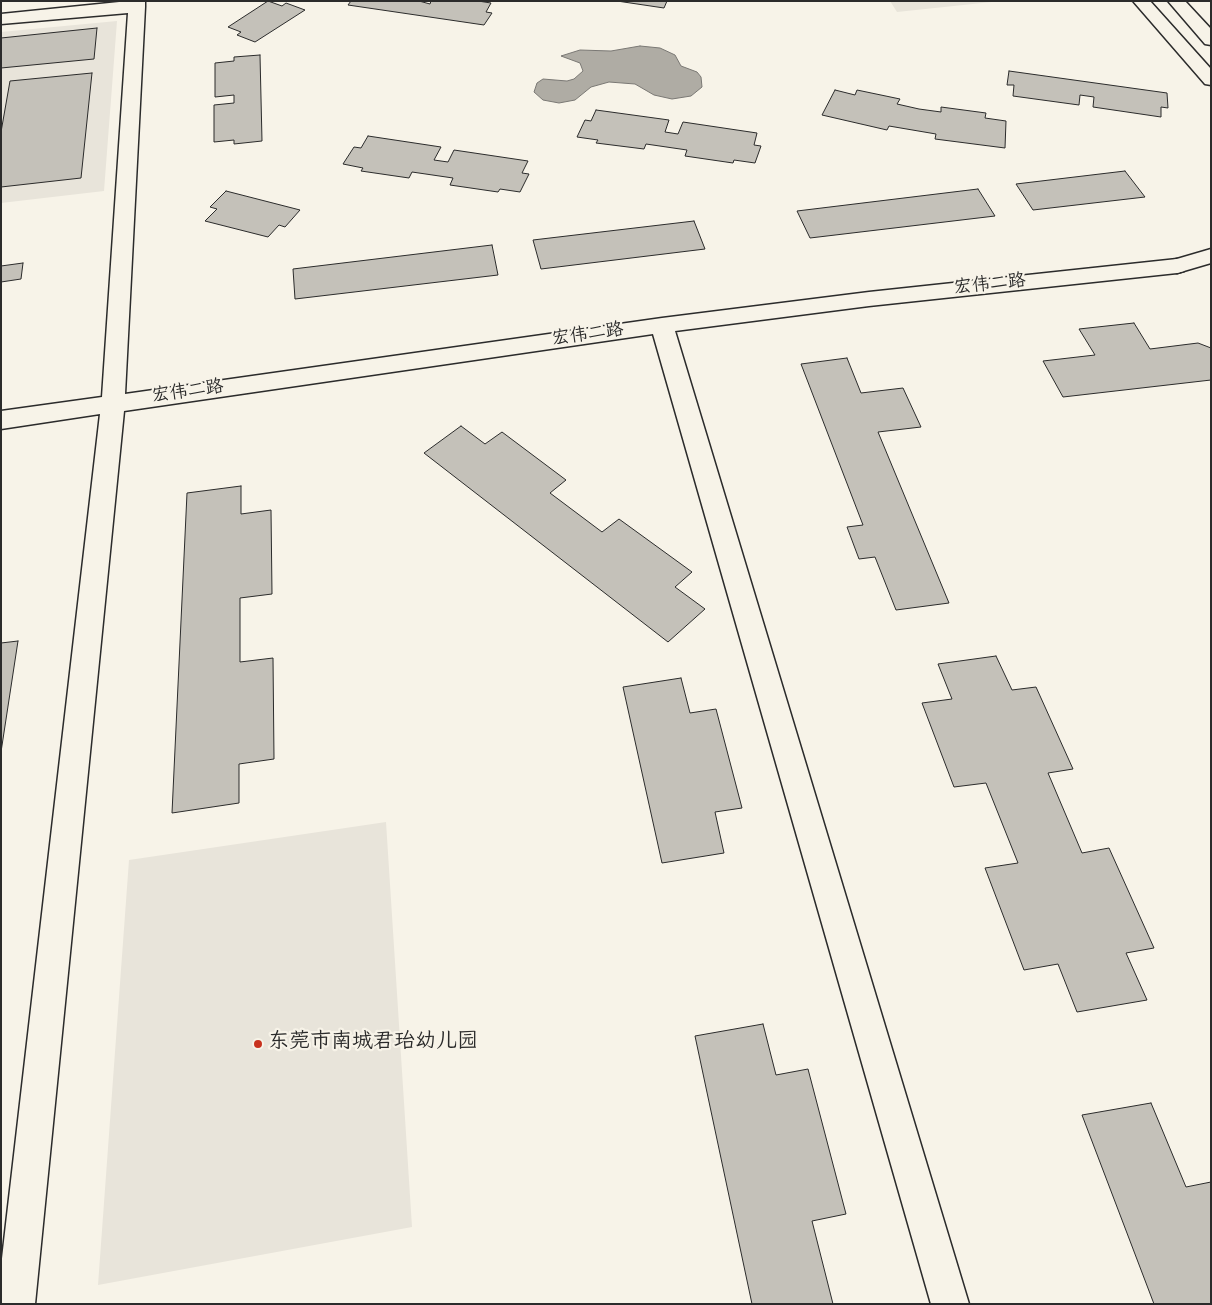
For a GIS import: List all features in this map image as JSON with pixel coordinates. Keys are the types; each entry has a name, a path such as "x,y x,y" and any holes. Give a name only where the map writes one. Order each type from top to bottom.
{"street":[{"path":"1141,1 1211,80"},
{"path":"1176,1 1211,40"},
{"path":"1,19 137,4 112,404 16,1304"},
{"name":"宏伟二路","path":"1178,266 1211,256"},
{"name":"宏伟二路","path":"1,420 662,325 868,299 1178,266 1211,267"},
{"path":"662,325 950,1304"}],"shaded area":[{"path":"890,1 1001,1 897,12"},
{"path":"117,21 104,191 1,203 1,32"},
{"path":"640,46 660,48 675,55 681,66 697,72 701,77 702,87 691,96 672,99 654,95 635,84 609,82 591,87 575,100 559,103 543,100 534,92 537,83 543,79 567,81 574,79 583,71 580,63 561,56 580,50 611,51"},
{"name":"东莞市南城君珆幼儿园","path":"386,822 412,1227 98,1285 129,860"}],"building":[{"path":"268,1 282,6 286,3 305,10 255,42 237,35 241,32 228,27"},
{"path":"351,1 419,1 430,4 431,1 478,1 491,3 486,12 492,13 484,25 348,5"},
{"path":"617,1 667,1 664,8"},
{"path":"97,28 94,59 1,68 1,38"},
{"path":"260,55 262,141 234,144 234,140 214,142 214,105 234,103 234,95 215,97 215,63 234,61 234,57"},
{"path":"1009,71 1167,93 1168,108 1161,107 1161,117 1093,107 1094,97 1080,95 1079,105 1013,96 1014,85 1007,85"},
{"path":"92,73 81,178 1,187 1,132 10,81"},
{"path":"835,90 855,95 857,90 900,99 897,104 919,109 941,112 941,107 986,113 985,118 1006,121 1005,148 935,139 936,134 889,126 887,130 822,115"},
{"path":"596,110 669,120 665,132 678,134 683,122 757,133 754,145 761,146 755,163 734,160 733,163 685,156 687,150 646,144 644,149 596,143 598,140 577,137 585,120 591,121"},
{"path":"368,136 441,147 434,160 448,162 454,150 528,161 522,173 529,174 520,192 500,189 498,192 450,185 453,178 412,172 409,178 361,171 363,168 343,164 354,147 361,148"},
{"path":"1125,171 1145,197 1033,210 1016,184"},
{"path":"978,189 995,216 810,238 797,211"},
{"path":"226,191 300,210 285,227 279,225 268,237 205,221 217,209 210,207"},
{"path":"694,221 705,249 541,269 533,240"},
{"path":"492,245 498,275 295,299 293,269"},
{"path":"23,263 21,279 1,282 1,266"},
{"path":"1134,323 1150,349 1198,343 1211,348 1211,380 1063,397 1043,361 1095,355 1079,329"},
{"path":"847,358 861,393 903,388 921,427 878,432 949,603 896,610 875,557 859,559 847,527 863,525 801,364"},
{"path":"461,426 485,444 502,432 566,480 550,493 602,532 619,519 692,572 675,587 705,609 668,642 424,453"},
{"path":"241,486 241,514 271,510 272,594 240,598 240,662 273,658 274,759 239,764 239,803 172,813 187,493"},
{"path":"18,641 1,752 1,643"},
{"path":"996,656 1012,690 1036,687 1073,769 1048,773 1082,853 1109,848 1154,948 1126,953 1147,1000 1077,1012 1058,964 1024,970 985,868 1018,863 986,783 954,787 922,703 952,699 938,664"},
{"path":"681,678 690,713 716,709 742,808 715,812 724,853 662,863 623,687"},
{"path":"763,1024 776,1075 808,1069 846,1214 812,1221 833,1304 752,1304 695,1036"},
{"path":"1151,1103 1186,1187 1211,1182 1211,1304 1154,1304 1082,1115"}],"place":[{"name":"东莞市南城君珆幼儿园","path":"258,1044"}]}
